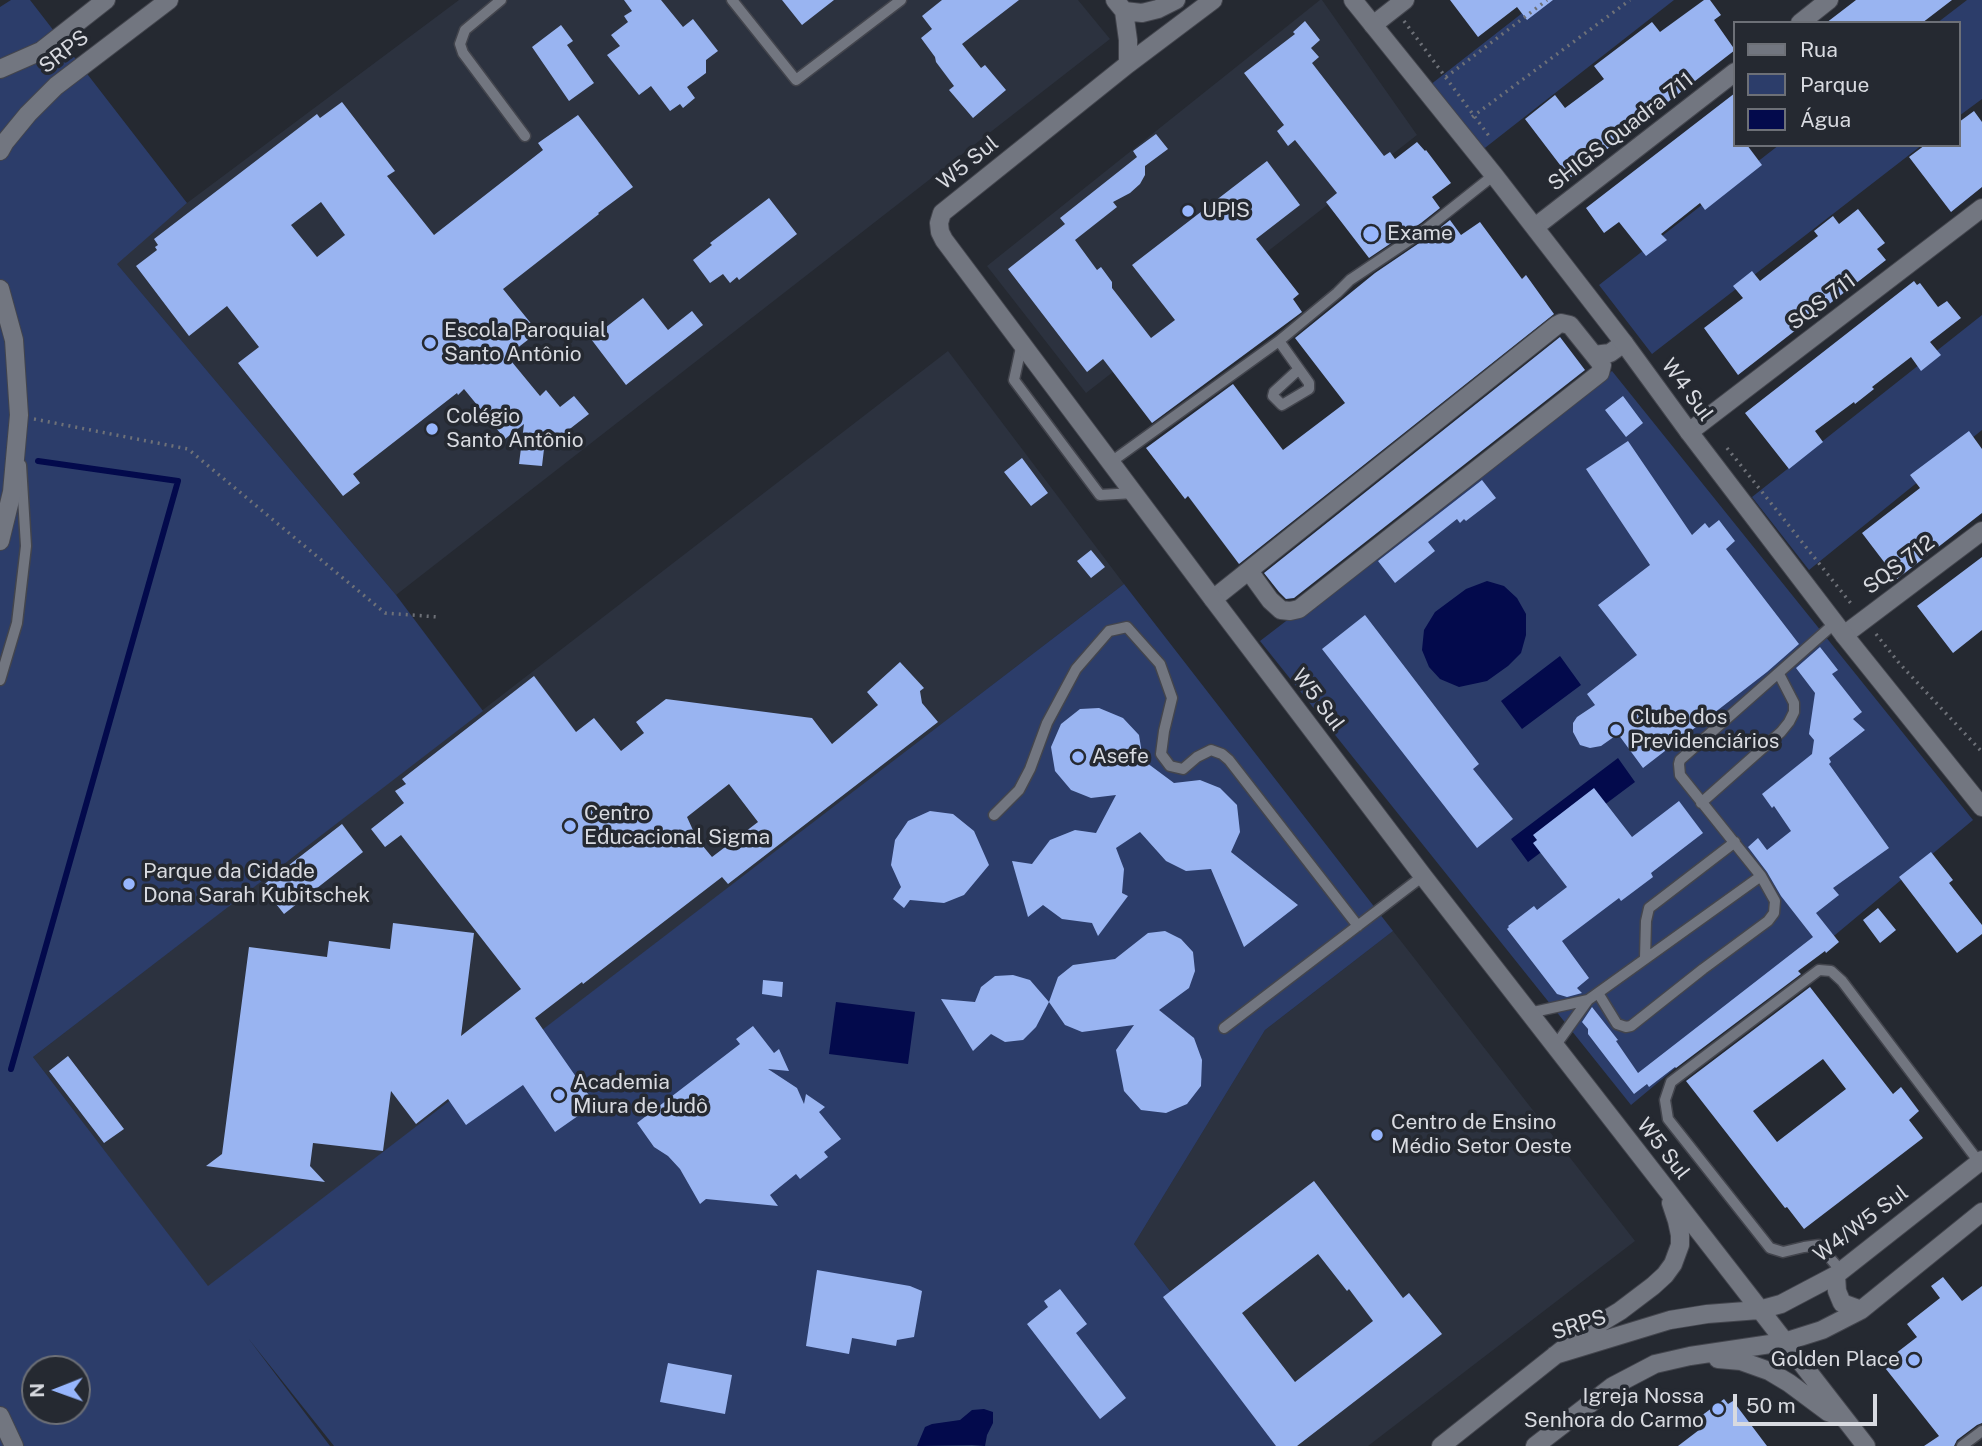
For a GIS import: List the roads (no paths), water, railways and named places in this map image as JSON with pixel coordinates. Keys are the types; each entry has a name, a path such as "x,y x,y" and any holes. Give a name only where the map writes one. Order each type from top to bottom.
{"main road":[{"name":"SRPS","path":"0,69 41,51 106,0"},
{"name":"SRPS","path":"0,151 28,114 56,86 169,0"},
{"path":"1120,6 1142,13 1176,0"},
{"path":"1128,64 1213,0"},
{"name":"W4 Sul","path":"1353,0 1535,227 1840,629 1982,807"},
{"path":"1803,21 1829,0"},
{"path":"1373,25 1400,4"},
{"path":"1120,6 1128,40 1128,64"},
{"name":"W5 Sul","path":"1128,64 942,213 939,223 944,240 1423,876 1866,1446"},
{"name":"SHIGS Quadra 711","path":"1535,227 1734,73"},
{"name":"SQS 711","path":"1689,432 1982,208"},
{"path":"0,289 14,340 19,415 12,492 0,541"},
{"path":"1213,599 1248,571 1557,325 1570,325 1602,365 1600,373 1299,609 1281,610 1248,571"},
{"path":"1594,355 1610,352 1624,343"},
{"name":"SQS 712","path":"1840,629 1864,620 1982,531"},
{"name":"W4/W5 Sul","path":"1759,1310 1781,1304 1838,1273 1980,1161"},
{"path":"1555,1355 1653,1286 1673,1264 1681,1236 1664,1187"},
{"path":"1535,1446 1613,1386 1655,1364 1784,1342 1822,1329 1861,1310 1977,1220"},
{"path":"1838,1273 1837,1291 1842,1303 1861,1310"},
{"name":"SRPS","path":"1441,1446 1555,1355 1671,1320 1759,1310"},
{"path":"1690,1356 1741,1361 1754,1365 1789,1383 1828,1412 1844,1419"},
{"path":"0,1416 14,1446"}],"lane":[{"path":"501,0 465,30 460,44 463,53 525,136"},
{"path":"732,0 796,80 901,0"},
{"path":"1111,462 1279,341 1350,280 1426,229 1494,175"},
{"path":"1279,341 1298,369"},
{"path":"1022,343 1014,380 1100,495 1134,493"},
{"path":"0,680 17,623 26,546 19,415"},
{"path":"994,815 1019,790 1047,723 1076,669 1109,631 1127,627 1160,664 1172,698 1161,754 1170,766 1183,769 1211,750 1222,754 1358,926"},
{"path":"1593,996 1617,1024 1626,1027 1639,1021 1768,921 1774,913 1776,905 1761,876 1680,775 1679,764 1779,674 1840,629"},
{"path":"1701,803 1789,722 1794,712 1794,703 1779,674"},
{"path":"1645,958 1649,908 1735,842"},
{"path":"1224,1028 1423,876"},
{"path":"1555,1046 1593,996 1761,876"},
{"path":"1838,1273 1819,1245 1783,1252 1770,1248 1668,1119 1665,1100 1671,1082 1819,970 1831,971 1842,981 1980,1161"},
{"path":"1530,1013 1593,996"},
{"path":"1962,1446 1982,1431"}],"water":[{"path":"1487,581 1504,586 1517,598 1526,614 1526,635 1521,653 1508,666 1487,681 1459,687 1440,679 1429,667 1422,650 1424,630 1435,612 1466,589"},
{"path":"1560,656 1581,685 1522,729 1501,701"},
{"path":"1618,758 1635,782 1528,862 1511,839"},
{"path":"836,1002 915,1012 908,1064 829,1054"},
{"path":"984,1409 993,1412 993,1423 985,1446 917,1446 925,1427 960,1420 972,1410"}],"waterway":[{"path":"11,1069 178,481 38,461"}],"place":[{"name":"UPIS","path":"1188,211"},
{"name":"Exame","path":"1371,234"},
{"name":"Escola Paroquial Santo Antônio","path":"430,343"},
{"name":"Colégio Santo Antônio","path":"432,429"},
{"name":"Clube dos Previdenciários","path":"1616,730"},
{"name":"Asefe","path":"1078,757"},
{"name":"Centro Educacional Sigma","path":"570,826"},
{"name":"Parque da Cidade Dona Sarah Kubitschek","path":"129,884"},
{"name":"Academia Miura de Judô","path":"559,1095"},
{"name":"Centro de Ensino Médio Setor Oeste","path":"1377,1135"},
{"name":"Golden Place","path":"1914,1360"},
{"name":"Igreja Nossa Senhora do Carmo","path":"1718,1409"}]}
